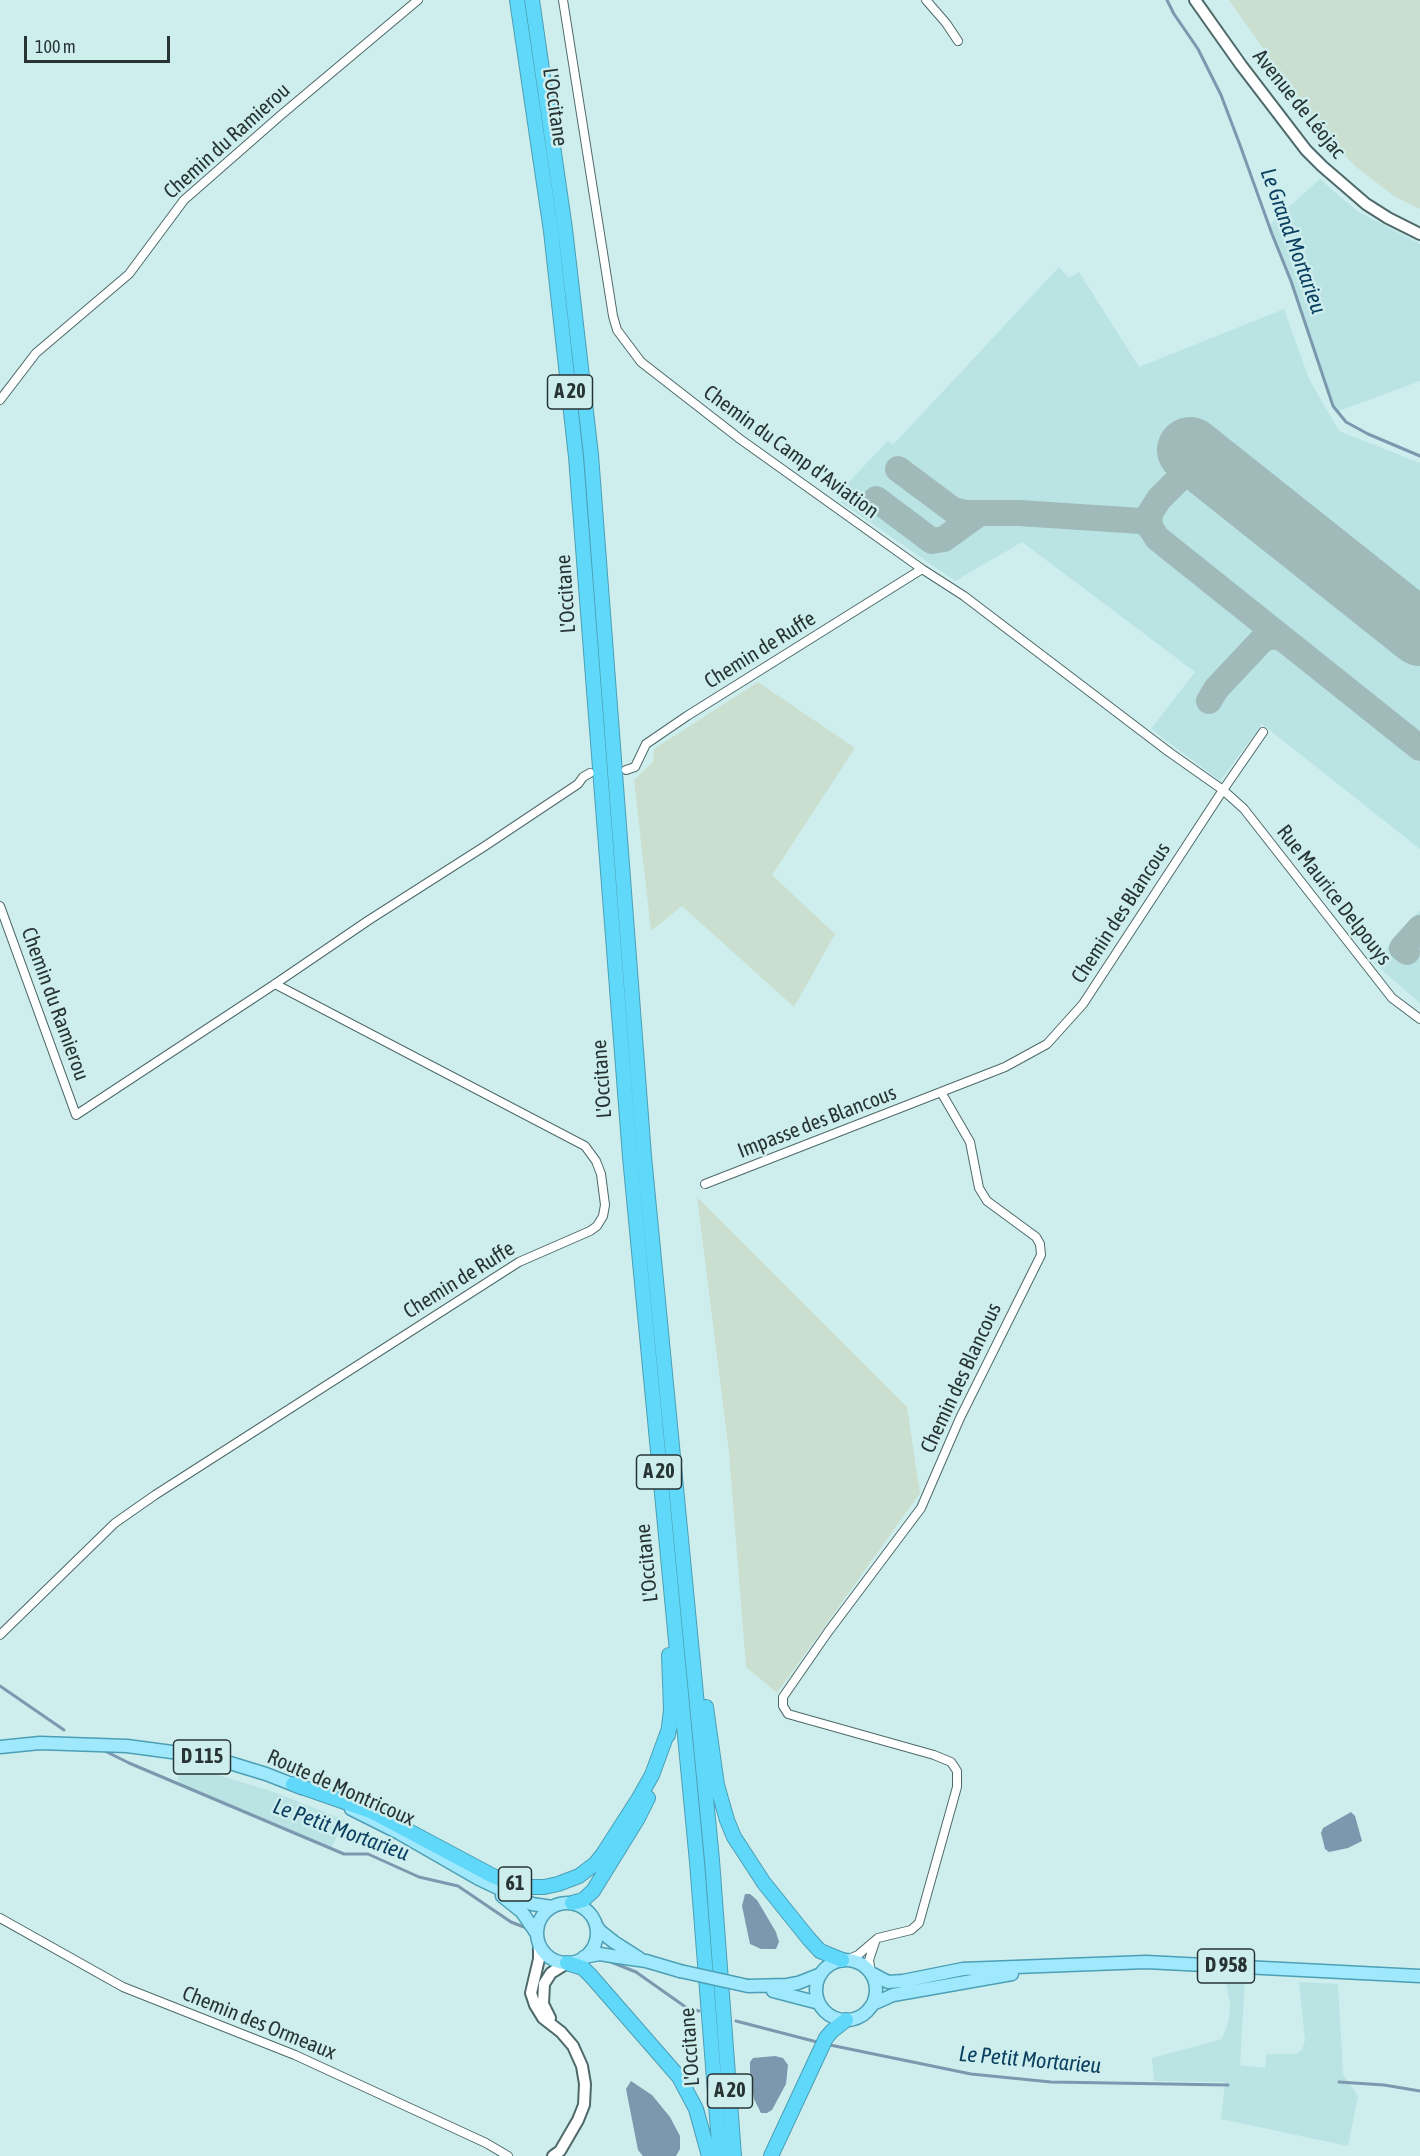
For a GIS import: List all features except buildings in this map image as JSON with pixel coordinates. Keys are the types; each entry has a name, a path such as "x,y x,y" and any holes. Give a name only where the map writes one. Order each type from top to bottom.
{"highway":[{"name":"L'Occitane","path":"517,0 551,231 576,457 630,1157 697,1862 720,2156"},
{"name":"L'Occitane","path":"532,0 566,229 591,455 644,1156 712,1860 734,2156"},
{"name":"61","path":"572,1903 583,1900 593,1891 638,1818 657,1777 665,1752 670,1726 670,1675 663,1516"},
{"path":"682,1548 703,1677 715,1773 727,1820 734,1837 749,1861 809,1939 820,1951 845,1960"},
{"name":"61","path":"293,1784 373,1812 508,1882 529,1887 551,1886 579,1876 596,1863 603,1854 652,1775 670,1726"},
{"path":"567,1963 583,1968 591,1976 679,2077 696,2109 709,2156"},
{"path":"771,2156 826,2038 846,2020"}],"main road":[{"name":"Avenue de Léojac","path":"1195,0 1306,150 1366,204 1420,234"},
{"name":"Route de Montricoux","path":"0,1747 69,1743 128,1746 187,1754 230,1763 293,1784 348,1808 399,1833 479,1879 532,1904 552,1907"},
{"name":"Route de Montricoux","path":"479,1879 522,1912 538,1939"},
{"path":"553,2156 560,2151 578,2120 584,2105 585,2084 582,2066 573,2046 543,2018 531,1993 539,1959 538,1923 552,1907 572,1903 587,1910 600,1932 646,1961"},
{"path":"584,1957 595,1943 596,1925"},
{"path":"538,1939 550,1958 567,1963"},
{"path":"554,2026 543,2004 542,1991 551,1973 567,1963 600,1954 646,1961 819,2003"},
{"path":"845,1960 865,1966 871,1973 876,1988 873,2004 862,2016 846,2020 830,2016 819,2003 816,1993 817,1983 826,1967 845,1960"},
{"name":"D 958","path":"871,1973 882,1980 895,1982 963,1969 1146,1962 1420,1975"},
{"name":"D 958","path":"873,2004 902,1993 1046,1967"},
{"path":"748,1986 787,1985 821,1974"}],"street":[{"name":"Chemin du Ramierou","path":"0,400 36,353 96,305 129,274 184,200 418,0"},
{"name":"Chemin du Camp d'Aviation","path":"563,0 611,305 617,330 641,362 740,439 922,569 964,596 1169,752 1223,790"},
{"path":"926,0 958,41"},
{"name":"Chemin de Ruffe","path":"626,770 635,767 646,744 687,716 922,569"},
{"name":"Chemin des Blancous","path":"845,1960 858,1955 878,1938 911,1930 919,1923 957,1787 957,1771 951,1762 934,1755 788,1714 782,1703 783,1697 828,1632 921,1508 960,1418 1041,1255 1040,1244 1036,1237 987,1201 979,1188 970,1142 941,1092 1005,1067 1047,1044 1083,1004 1263,732"},
{"path":"275,984 569,790 590,773"},
{"name":"Rue Maurice Delpouys","path":"1223,790 1244,809 1392,998 1420,1019"},
{"name":"Chemin du Ramierou","path":"0,906 76,1114 275,984"},
{"name":"Chemin de Ruffe","path":"0,1635 115,1523 155,1495 519,1262 590,1230 597,1226 603,1216 605,1205 601,1174 596,1161 585,1146 275,984"},
{"name":"Impasse des Blancous","path":"705,1184 941,1092"},
{"name":"Chemin des Ormeaux","path":"0,1918 123,1987 296,2055 477,2138 508,2156"},
{"path":"871,1973 871,1951 878,1938"}],"shaded area":[{"path":"1320,179 1357,211 1420,244 1420,381 1336,412 1269,225"},
{"path":"1059,267 1069,278 1079,272 1139,367 1284,309 1309,379 1339,431 1420,463 1420,849 1262,724 1220,781 1151,729 1195,672 1022,542 955,581 841,502 849,493 843,488 888,441 893,445"},
{"path":"1420,910 1420,1003 1374,963"},
{"path":"176,1766 208,1772 271,1791 345,1820 331,1848 179,1784"},
{"path":"1351,1812 1355,1816 1362,1841 1348,1848 1329,1852 1325,1849 1321,1833 1323,1828"},
{"path":"745,1894 750,1894 757,1900 776,1932 779,1942 776,1949 761,1949 750,1944 742,1906"},
{"path":"1225,1976 1245,1977 1240,2065 1265,2068 1267,2054 1296,2054 1302,2050 1305,2040 1299,1982 1338,1984 1343,2074 1358,2096 1348,2146 1221,2119 1225,2082 1154,2081 1152,2058 1222,2039 1229,2020 1230,2004"},
{"path":"775,2056 783,2058 788,2065 786,2084 772,2110 761,2113 754,2099 750,2062 753,2058"},
{"path":"631,2081 652,2095 670,2117 680,2136 680,2149 676,2156 643,2156 638,2150 626,2089"}],"green space":[{"path":"1229,0 1420,0 1420,209 1394,196 1355,166 1320,130"},
{"path":"758,682 855,748 772,875 835,934 794,1007 682,906 651,931 634,780 653,762 654,749"},
{"path":"697,1197 907,1407 920,1493 777,1693 746,1667 729,1453"}],"waterway":[{"name":"Le Grand Mortarieu","path":"1167,0 1198,49 1221,95 1291,281 1333,406 1346,422 1420,456"},
{"name":"Le Petit Mortarieu","path":"0,1686 64,1730"},
{"name":"Le Petit Mortarieu","path":"105,1751 344,1854 368,1854 419,1877 458,1886 511,1922 529,1929"},
{"name":"Le Petit Mortarieu","path":"606,1960 636,1972 687,2008 699,2011"},
{"name":"Le Petit Mortarieu","path":"736,2021 817,2042"},
{"name":"Le Petit Mortarieu","path":"830,2045 971,2074 1051,2082 1228,2085"},
{"name":"Le Petit Mortarieu","path":"1339,2082 1384,2085 1420,2091"}],"taxiway":[{"path":"898,469 953,510 980,513"},
{"path":"1248,496 1217,476 1206,472 1194,472 1179,479 1159,499 1150,513 1149,525 1157,538 1420,748"},
{"path":"876,499 932,541 944,539 980,513 1019,513 1141,521 1149,525"},
{"path":"1209,701 1216,689 1263,639 1275,636 1285,640"},
{"path":"1407,952 1402,948 1420,928"}],"runway":[{"path":"1190,450 1420,633"}]}
